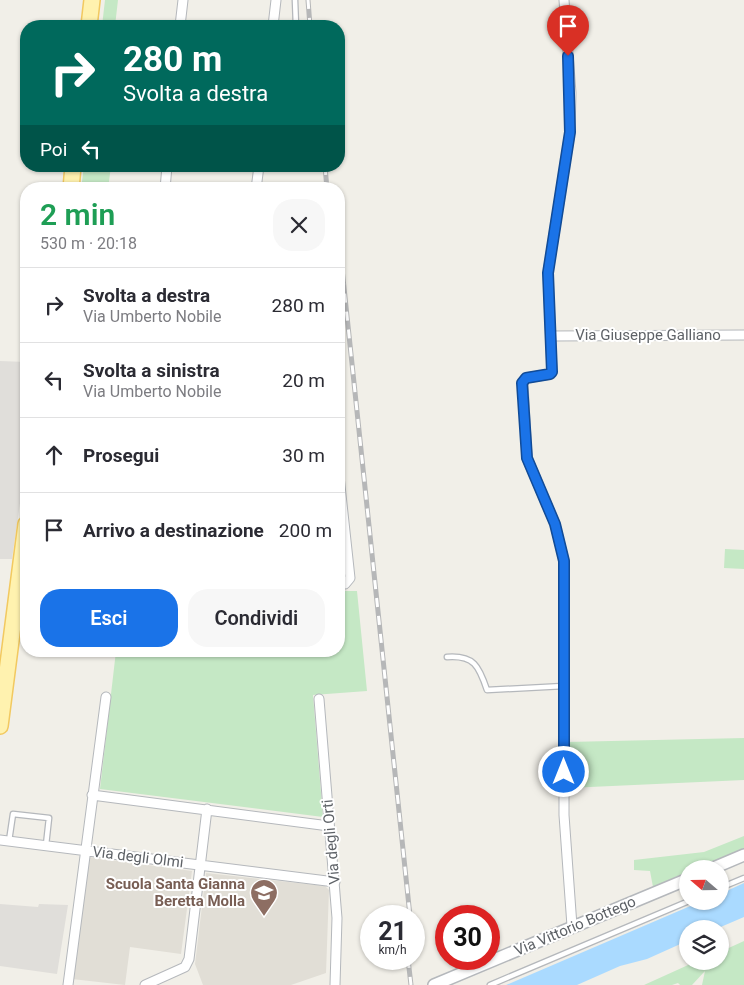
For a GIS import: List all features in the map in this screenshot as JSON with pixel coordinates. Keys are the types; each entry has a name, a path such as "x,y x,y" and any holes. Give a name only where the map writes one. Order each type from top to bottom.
{"main road":[{"path":"90,20 92,1"},
{"path":"0,726 20,571"}],"street":[{"path":"181,20 183,0"},
{"path":"274,20 276,0"},
{"path":"564,0 571,93 570,132 548,273 551,336 550,374 526,378 522,383 527,458 555,524 564,561 564,816 572,926"},
{"name":"Via Giuseppe Galliano","path":"551,336 744,335"},
{"path":"345,532 350,578 345,584"},
{"path":"68,985 106,697"},
{"name":"Via degli Orti","path":"319,699 335,882 337,918 335,985"},
{"path":"92,794 329,826"},
{"path":"145,985 185,967 189,958 207,809"},
{"name":"Via degli Olmi","path":"4,841 335,882"},
{"path":"729,861 744,855"},
{"name":"Via Vittorio Bottego","path":"435,985 679,883"}],"lane":[{"path":"295,0 296,20"},
{"path":"447,657 459,656 472,660 482,675 487,690 564,686"},
{"path":"4,841 12,814 48,818 46,846"},
{"path":"729,884 744,878"},
{"path":"490,985 679,905"}],"shaded area":[{"path":"0,361 20,362 20,503 12,559 0,559"},
{"name":"Scuola Santa Gianna Beretta Molla","path":"88,857 192,871 181,954 130,947 125,985 72,979"},
{"name":"Scuola Santa Gianna Beretta Molla","path":"206,873 325,886 329,890 326,973 291,985 203,985 195,964"},
{"path":"0,904 38,907 39,904 68,905 57,974 0,966"}],"green space":[{"path":"105,0 118,0 116,20 103,20"},
{"path":"83,172 110,172 109,182 82,182"},
{"path":"725,549 744,550 744,569 724,568"},
{"path":"345,591 357,591 367,691 313,695 323,817 100,789 115,657 345,657"},
{"path":"744,738 744,780 568,788 567,742"},
{"path":"744,836 744,849 718,860 679,860 679,876 653,887 650,871 634,870 634,860 704,852"},
{"path":"744,941 744,985 702,985 705,971 692,985 680,985 678,983 672,985 644,985 679,969 729,970 729,948"}],"water":[{"path":"744,883 744,917 729,923 729,920 679,920 679,945 647,959 620,966 577,985 506,985 681,910 729,910 729,890"}],"railway":[{"path":"308,0 310,20"},
{"path":"326,172 326,182"},
{"path":"345,297 409,905"},
{"path":"409,970 411,985"}],"place":[{"name":"Scuola Santa Gianna Beretta Molla","path":"264,917"}],"route":[{"path":"564,772 564,561 555,524 540,485 527,460 522,383 523,379 552,372 548,273 570,132 571,93 568,56"}]}
